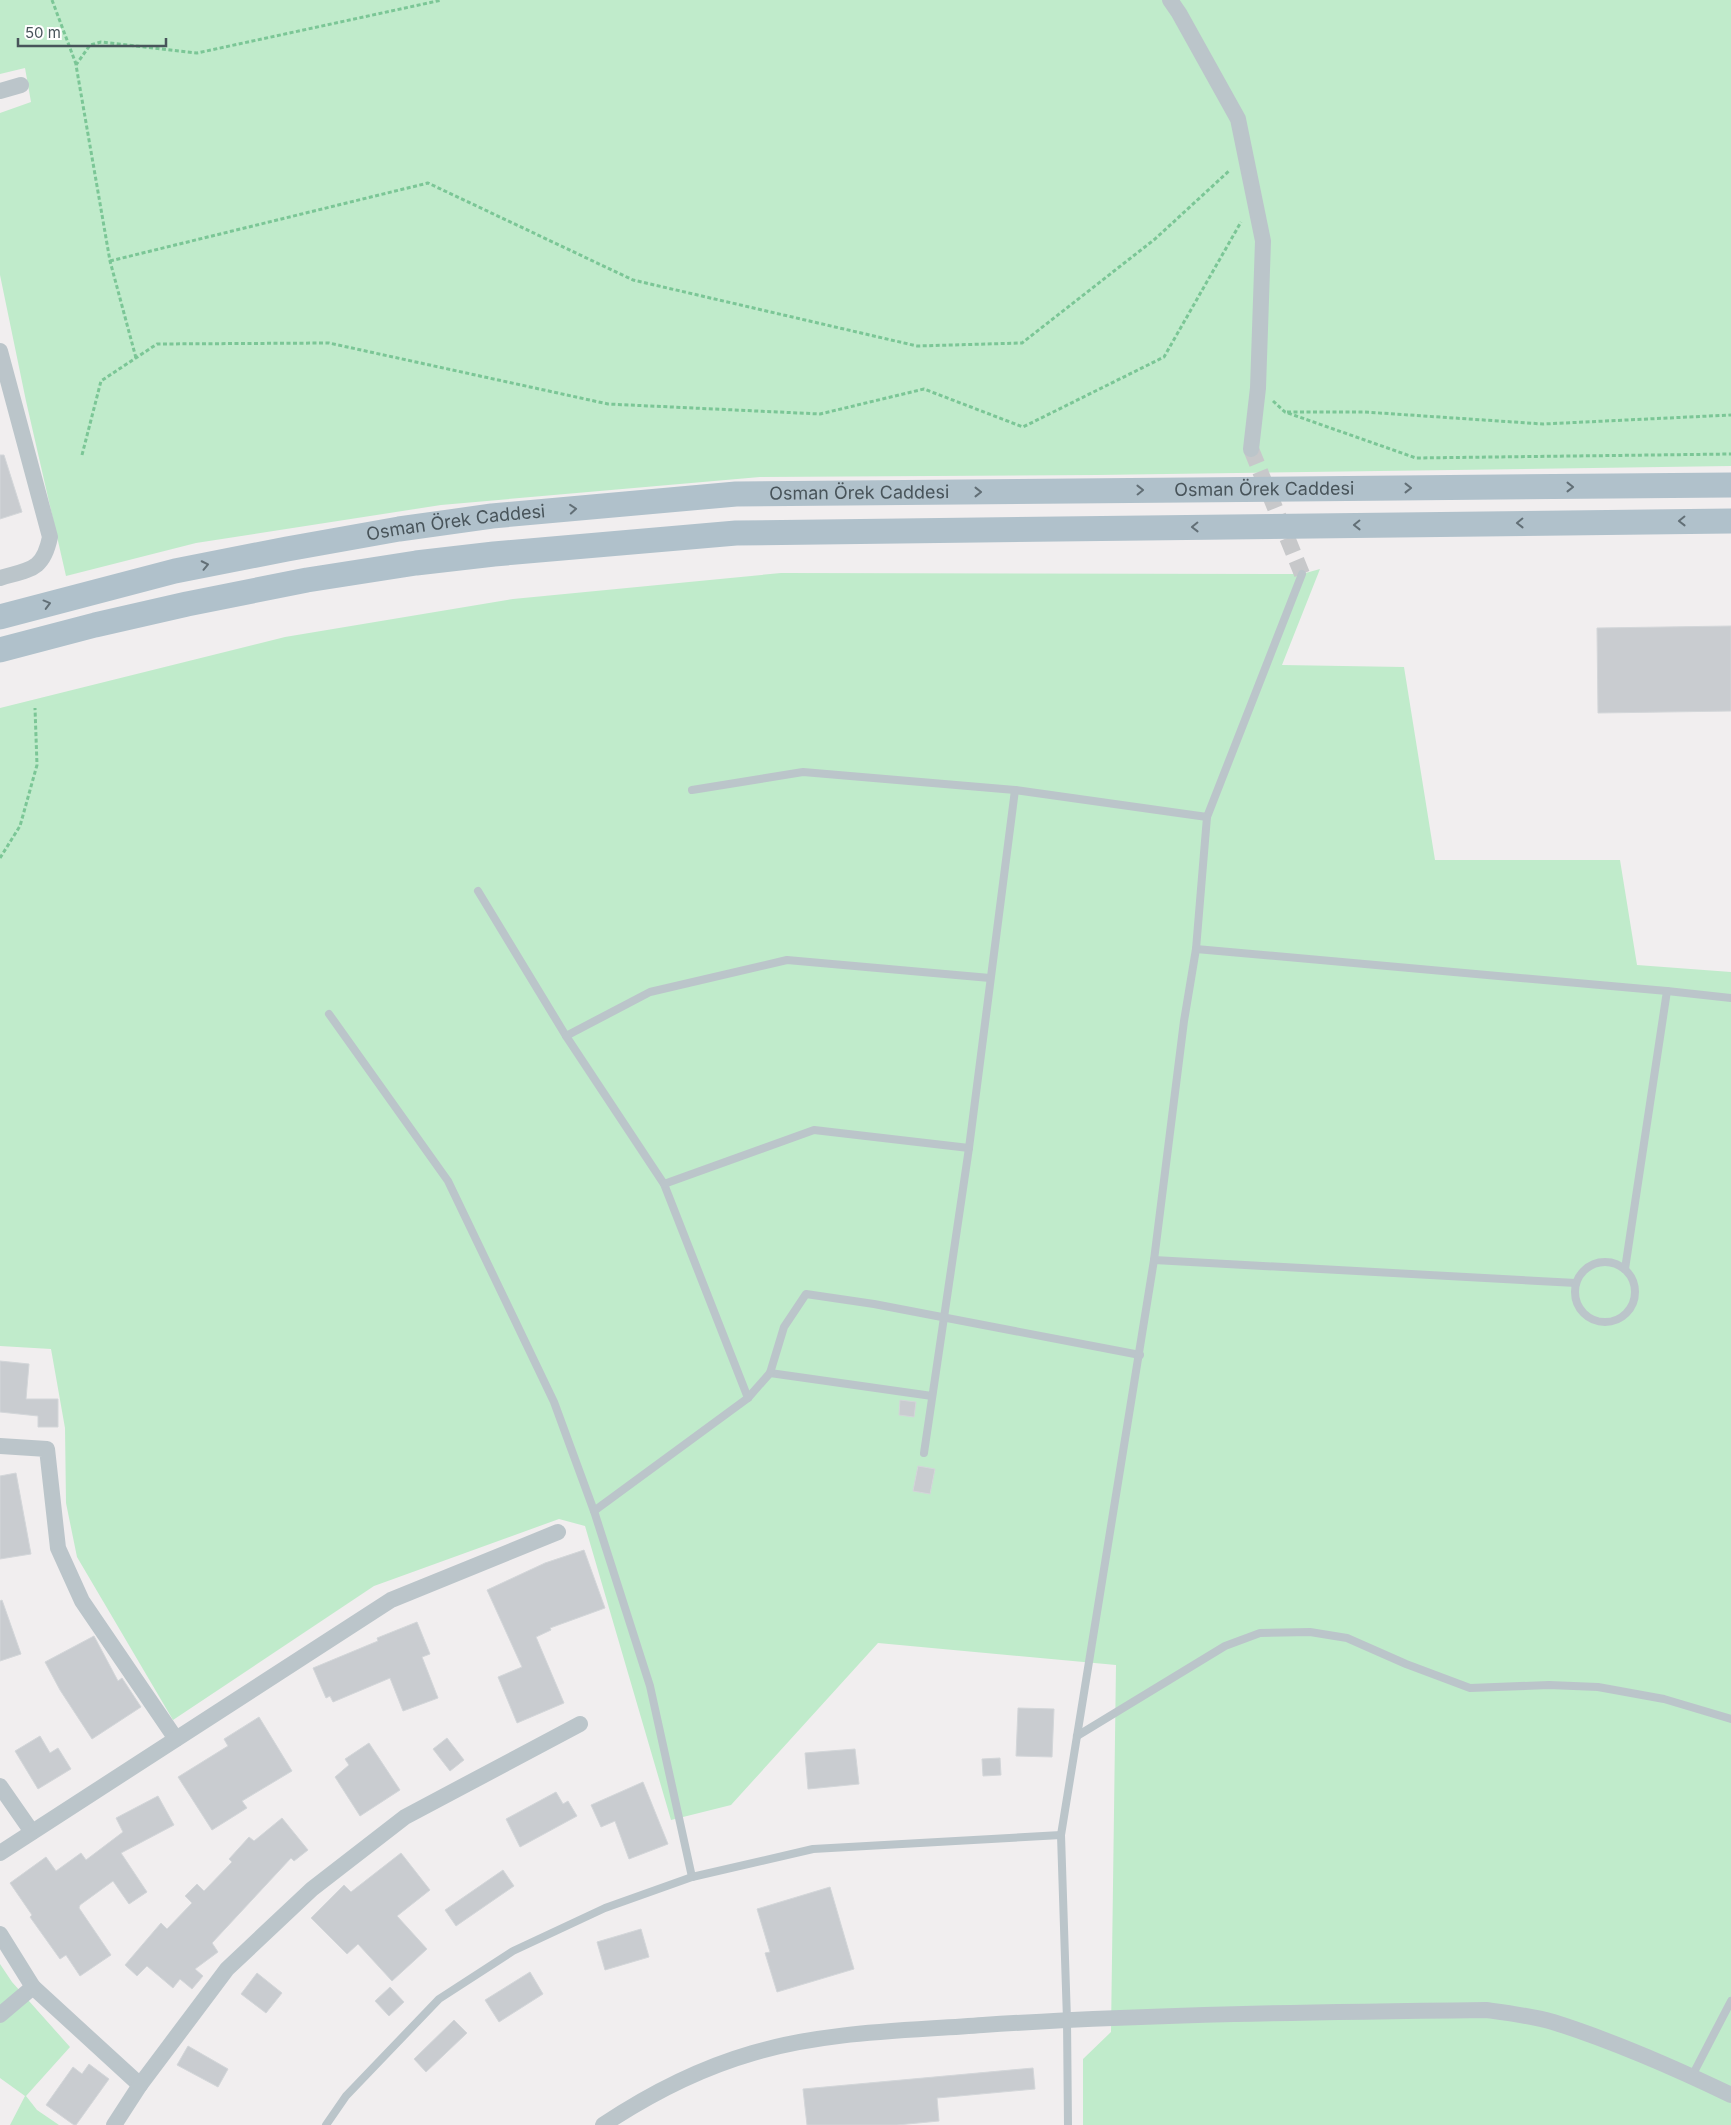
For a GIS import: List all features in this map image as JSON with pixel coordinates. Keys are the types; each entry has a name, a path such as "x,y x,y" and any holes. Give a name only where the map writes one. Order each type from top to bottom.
{"main road":[{"name":"Osman Örek Caddesi","path":"0,617 176,571 287,548 399,529 492,516 736,494 1731,485"},
{"name":"Osman Örek Caddesi","path":"0,650 187,604 316,579 494,554 736,533 1731,521"}],"street":[{"path":"1170,0 1238,119 1264,241 1258,388 1251,449"},
{"path":"0,91 21,85"},
{"path":"0,351 50,537 46,556 34,568 0,578"},
{"path":"0,1446 47,1449 58,1548 82,1601 176,1739"},
{"path":"0,1853 391,1600 558,1532"},
{"path":"114,2125 140,2084 227,1969 312,1888 405,1817 580,1724"},
{"path":"0,1786 32,1832"},
{"path":"0,1934 33,1987 140,2084"},
{"path":"0,2015 33,1987"},
{"path":"603,2125 663,2090 706,2070 752,2053 799,2042 854,2034 1067,2020 1486,2010 1519,2014 1552,2022 1692,2076 1731,2095"}],"lane":[{"path":"1068,2125 1067,2020 1061,1834 1154,1260 1184,1021 1196,949 1207,818 1302,574"},
{"path":"692,790 803,772 1015,790 1207,818"},
{"path":"924,1453 969,1148 1015,790"},
{"path":"478,891 566,1036 664,1184 748,1398"},
{"path":"1196,949 1731,998"},
{"path":"566,1036 650,992 787,960 990,978"},
{"path":"1625,1269 1667,991"},
{"path":"329,1014 448,1181 554,1402 594,1512 650,1686 692,1877"},
{"path":"664,1184 814,1130 969,1148"},
{"path":"1154,1260 1576,1283"},
{"path":"1607,1262 1625,1269 1635,1286 1635,1296 1626,1314 1609,1322 1599,1322 1589,1318 1577,1303 1575,1293 1576,1283 1581,1274 1588,1267 1597,1263 1607,1262"},
{"path":"594,1512 748,1398 770,1373 784,1327 806,1294 874,1304 1140,1355"},
{"path":"770,1373 932,1396"},
{"path":"1077,1736 1225,1646 1260,1634 1310,1632 1347,1638 1406,1664 1470,1688 1548,1685 1598,1687 1664,1699 1731,1719"},
{"path":"326,2125 346,2096 439,1999 513,1951 605,1908 692,1877 812,1849 1061,1834"},
{"path":"1692,2076 1731,2001"}],"path":[{"path":"52,0 76,65 110,261 136,358"},
{"path":"76,65 90,45 100,42 197,53 442,0"},
{"path":"110,261 428,183 634,280 917,346 1022,343 1155,239 1246,156"},
{"path":"82,455 100,381 157,344 329,343 608,404 820,414 924,389 1022,427 1164,357 1254,198"},
{"path":"1258,388 1285,412 1416,458 1731,454"},
{"path":"1285,412 1364,412 1543,424 1731,415"},
{"path":"0,858 20,826 37,765 35,708"}],"green space":[{"path":"0,0 1731,0 1731,466 1097,475 760,477 441,505 196,543 66,576 26,401 0,275 0,113 31,102 25,68 0,74"},
{"path":"1320,569 1282,665 1404,667 1435,860 1620,860 1637,965 1731,972 1731,2125 1083,2125 1083,2059 1111,2032 1116,1665 878,1643 731,1805 671,1820 585,1526 559,1519 374,1586 173,1720 77,1557 66,1503 65,1428 51,1349 0,1346 0,708 285,637 513,599 781,573 1302,574"},
{"path":"0,1964 12,1982 70,2047 26,2096 37,2110 59,2125 10,2125 25,2096 0,2078"}],"building":[{"path":"0,455 4,455 22,512 0,519"},
{"path":"1731,626 1731,711 1598,713 1597,628"},
{"path":"0,1361 29,1364 26,1399 58,1399 58,1427 38,1427 38,1416 0,1412"},
{"path":"900,1400 916,1402 914,1417 899,1415"},
{"path":"918,1466 935,1469 930,1494 913,1491"},
{"path":"16,1473 31,1554 0,1559 0,1476"},
{"path":"584,1550 605,1608 550,1628 551,1630 536,1637 564,1703 517,1723 498,1677 522,1667 487,1590 545,1563"},
{"path":"2,1600 21,1654 0,1661 0,1601"},
{"path":"417,1622 430,1654 422,1657 438,1698 403,1711 390,1678 333,1702 330,1696 326,1698 313,1668 378,1641 377,1638"},
{"path":"94,1636 118,1681 122,1678 141,1707 92,1739 60,1690 45,1662"},
{"path":"1018,1708 1054,1709 1052,1757 1016,1756"},
{"path":"259,1717 292,1771 242,1801 247,1808 212,1830 178,1777 228,1746 224,1739"},
{"path":"40,1736 50,1753 58,1748 71,1769 38,1789 15,1751"},
{"path":"447,1738 464,1760 450,1771 433,1749"},
{"path":"369,1743 400,1790 360,1816 335,1777 349,1765 345,1759"},
{"path":"855,1749 859,1784 808,1789 805,1753"},
{"path":"1000,1758 1001,1775 983,1776 982,1759"},
{"path":"643,1782 668,1844 629,1859 615,1821 601,1827 591,1805"},
{"path":"556,1792 563,1804 568,1801 577,1816 520,1847 506,1819"},
{"path":"158,1796 174,1825 121,1853 147,1892 129,1904 113,1881 80,1905 79,1908 111,1955 80,1976 66,1955 60,1959 30,1917 32,1915 10,1883 46,1857 56,1871 81,1853 86,1860 123,1832 116,1818"},
{"path":"282,1818 308,1850 294,1861 291,1858 212,1943 218,1952 195,1969 203,1976 192,1989 180,1979 173,1988 147,1966 137,1976 125,1965 161,1923 167,1929 192,1903 185,1896 197,1884 204,1891 232,1862 229,1859 249,1837 254,1841"},
{"path":"401,1853 430,1890 397,1916 427,1949 392,1981 358,1944 347,1954 311,1918 344,1885 351,1892"},
{"path":"503,1870 514,1886 456,1926 445,1910"},
{"path":"830,1887 854,1969 777,1992 765,1953 770,1952 757,1909"},
{"path":"641,1929 649,1957 605,1970 597,1942"},
{"path":"530,1972 543,1994 499,2022 485,2000"},
{"path":"257,1973 282,1993 266,2013 241,1994"},
{"path":"390,1987 404,2002 389,2016 375,2001"},
{"path":"454,2020 467,2033 426,2072 414,2059"},
{"path":"188,2046 228,2069 218,2087 177,2065"},
{"path":"89,2064 109,2079 76,2125 74,2125 46,2105 73,2067 82,2074"},
{"path":"1033,2068 1035,2089 937,2098 939,2121 897,2125 807,2125 803,2089"}],"tunnel":[{"path":"1251,449 1302,574"}]}
